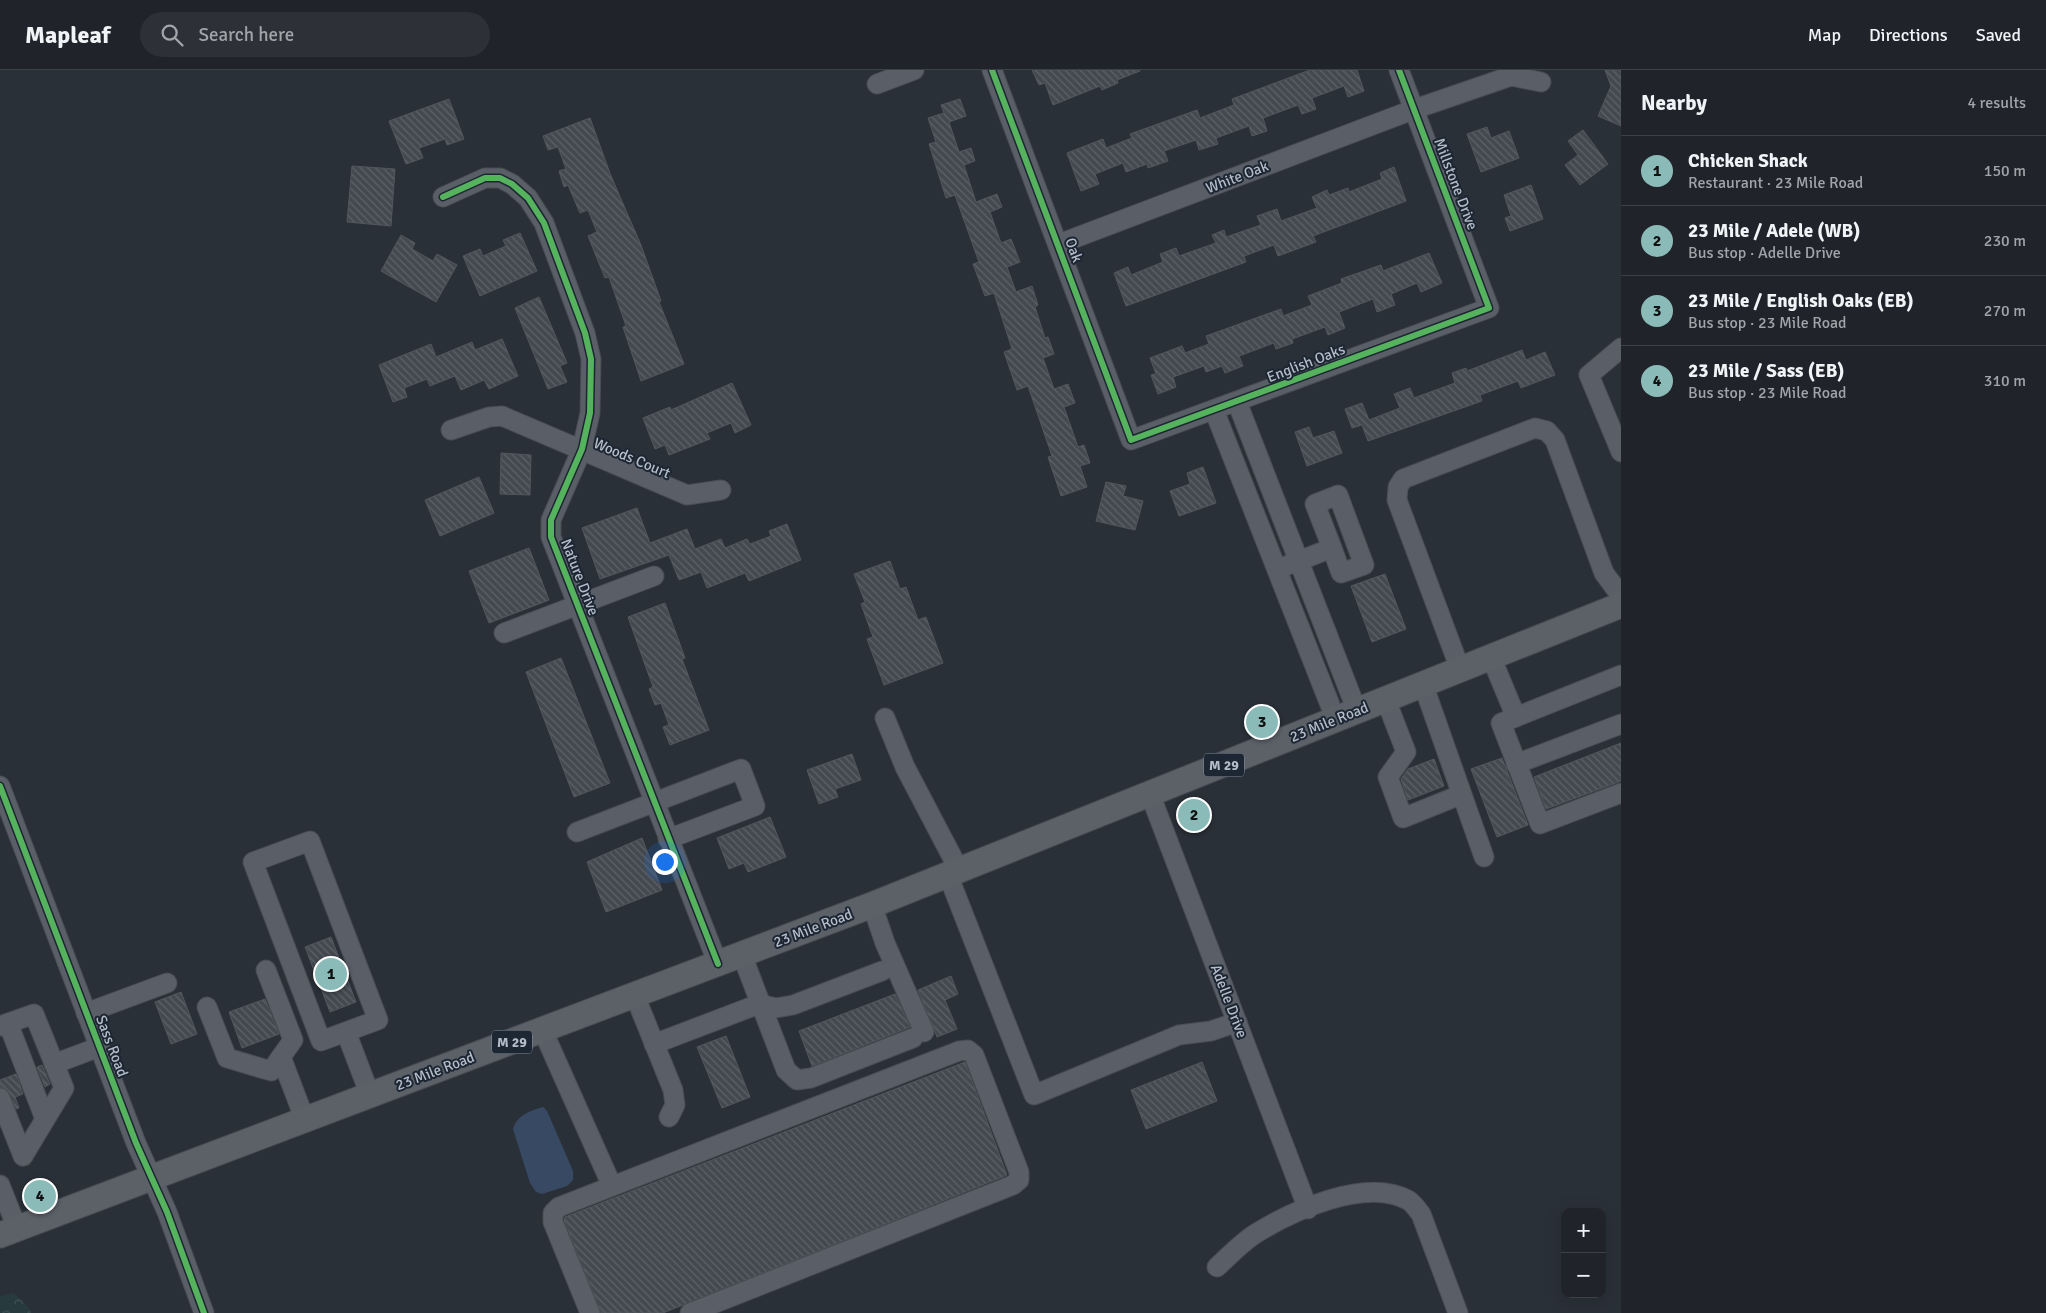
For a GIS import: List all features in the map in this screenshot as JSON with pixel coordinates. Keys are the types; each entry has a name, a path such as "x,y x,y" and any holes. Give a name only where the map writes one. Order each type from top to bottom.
{"main road":[{"name":"23 Mile Road","path":"8,1231 543,1031 872,905 1621,605"}],"street":[{"path":"877,84 914,70"},
{"name":"Oak","path":"992,70 1059,244 1131,440"},
{"name":"Millstone Drive","path":"1400,70 1489,308"},
{"name":"White Oak","path":"1059,244 1415,109 1510,76 1541,82"},
{"name":"Nature Drive","path":"443,197 485,178 500,178 512,184 528,198 544,223 585,333 591,359 590,413 582,449 552,520 551,536 554,549 718,964"},
{"name":"English Oaks","path":"1131,440 1489,308"},
{"path":"1621,348 1589,375 1621,452"},
{"path":"1237,402 1298,560 1346,715"},
{"path":"1214,410 1277,569 1346,715"},
{"name":"Woods Court","path":"451,430 502,416 687,495 721,490"},
{"path":"1460,669 1398,500 1398,487 1403,479 1535,428 1547,431 1555,440 1604,573 1621,596"},
{"path":"1277,569 1332,548"},
{"path":"504,633 654,576"},
{"path":"1491,657 1516,717"},
{"path":"1621,675 1501,723 1540,824 1621,793"},
{"path":"1423,684 1460,795 1484,858"},
{"path":"1386,700 1406,752 1388,777 1403,818 1460,795"},
{"path":"885,718 905,767 954,873 1034,1095 1179,1035 1211,1031 1236,1022"},
{"path":"1516,764 1621,724"},
{"path":"577,832 741,769 755,806 668,839"},
{"name":"Sass Road","path":"0,786 136,1143 152,1178 204,1313"},
{"name":"Adelle Drive","path":"1150,794 1308,1208"},
{"path":"310,841 378,1020 346,1032 321,1041 253,862 310,841"},
{"path":"742,955 759,1004 786,1070 797,1080 811,1078 919,1035 872,905"},
{"path":"207,1007 227,1058 271,1071 293,1040 266,970"},
{"path":"654,1044 759,1004 776,1008 793,1005 882,971"},
{"path":"86,1013 167,983"},
{"path":"635,996 673,1090 675,1105 669,1117"},
{"path":"0,1098 23,1156 64,1088 34,1014 4,1024 45,1119"},
{"path":"543,1031 612,1186"},
{"path":"346,1032 370,1095"},
{"path":"54,1064 99,1047"},
{"path":"590,1313 553,1222 553,1213 559,1207 959,1051 968,1050 974,1055 1019,1172 1019,1180 1004,1189 690,1313"},
{"path":"281,1056 305,1120"},
{"path":"0,1185 8,1231"},
{"path":"1217,1266 1253,1236 1308,1208 1354,1192 1385,1192 1410,1201 1421,1214 1458,1313"}],"green space":[{"path":"14,1293 29,1308 31,1313 0,1313 0,1296"}],"water":[{"path":"543,1107 547,1111 573,1171 573,1180 567,1186 542,1194 536,1192 530,1183 513,1129 521,1117"}],"building":[{"path":"1032,70 1140,71 1117,80 1118,83 1102,90 1100,86 1053,105 1045,83 1039,85"},
{"path":"1310,70 1357,70 1364,91 1348,97 1344,86 1312,98 1316,109 1302,114 1298,105 1263,118 1267,131 1252,136 1249,126 1216,138 1218,144 1199,150 1196,140 1164,151 1168,161 1148,168 1147,164 1126,172 1123,163 1095,174 1099,184 1081,191 1067,153 1103,139 1106,148 1132,138 1130,134 1197,110 1200,118 1234,105 1232,99"},
{"path":"1605,70 1621,70 1621,126 1598,116 1611,86"},
{"path":"449,99 464,139 447,145 445,139 419,148 423,158 406,164 389,121"},
{"path":"960,99 966,116 949,122 959,152 971,148 975,161 964,165 976,202 997,194 1002,207 990,212 1001,243 1011,239 1020,262 1007,267 1016,292 1032,286 1038,305 1035,307 1045,338 1048,337 1054,354 1043,358 1054,389 1068,384 1075,403 1064,407 1078,447 1084,445 1090,463 1080,466 1087,487 1061,496 1048,457 1052,456 1028,386 1017,390 1004,352 1012,349 994,293 985,296 973,264 979,262 955,195 946,198 929,144 936,142 928,118 944,113 941,105"},
{"path":"590,118 611,176 641,245 661,301 659,302 684,364 641,381 623,327 626,326 609,277 605,278 588,236 597,232 588,210 580,213 568,185 564,187 559,171 566,169 558,147 548,150 543,136"},
{"path":"1487,127 1491,138 1509,131 1519,158 1481,172 1467,134"},
{"path":"1583,130 1608,164 1580,185 1565,165 1578,155 1568,141"},
{"path":"352,166 395,169 391,226 347,222"},
{"path":"1394,167 1406,201 1313,236 1316,242 1278,256 1274,245 1244,256 1246,262 1126,306 1114,273 1128,267 1131,275 1163,262 1160,254 1176,248 1179,256 1216,243 1212,235 1224,230 1226,237 1261,225 1257,216 1277,209 1281,221 1317,208 1312,197 1327,190 1329,195 1348,188 1349,192 1382,179 1380,173"},
{"path":"1531,185 1543,219 1510,231 1505,218 1511,216 1504,195"},
{"path":"520,233 537,271 480,296 463,256 480,249 483,256 506,246 503,240"},
{"path":"401,235 415,243 412,249 433,261 437,254 457,265 436,302 381,271"},
{"path":"1429,253 1442,283 1421,292 1417,283 1391,294 1395,305 1377,312 1373,299 1339,312 1345,328 1328,335 1325,327 1292,339 1293,343 1276,349 1274,343 1239,356 1243,366 1225,373 1222,366 1206,372 1204,366 1173,377 1176,387 1158,394 1151,375 1156,374 1150,358 1182,346 1185,353 1209,344 1206,336 1281,309 1283,316 1312,305 1308,296 1342,283 1341,279 1381,265 1383,271"},
{"path":"539,297 567,363 560,366 567,382 548,389 515,308"},
{"path":"502,339 518,376 489,389 484,380 461,390 455,376 430,386 427,379 404,388 407,397 393,402 379,365 431,344 436,357 472,342 475,350"},
{"path":"1522,350 1526,360 1545,352 1555,375 1521,388 1518,381 1480,395 1482,401 1368,441 1362,425 1352,428 1345,409 1362,403 1369,420 1400,408 1394,394 1410,388 1414,398 1455,383 1452,373 1466,368 1467,371"},
{"path":"732,383 751,425 735,433 731,423 707,433 710,439 669,455 665,445 655,449 643,418 670,407 671,410"},
{"path":"1309,427 1313,438 1334,431 1342,453 1307,466 1295,432"},
{"path":"501,453 531,455 530,495 500,494"},
{"path":"1203,467 1216,503 1179,516 1170,491 1190,484 1187,473"},
{"path":"479,477 494,513 440,536 425,500"},
{"path":"1106,482 1126,486 1123,496 1143,501 1135,530 1096,521"},
{"path":"637,508 650,543 687,529 695,549 721,539 725,548 747,539 750,544 771,536 769,531 787,524 801,560 749,581 745,573 707,588 701,572 679,580 669,555 600,579 582,528"},
{"path":"529,548 549,600 489,623 469,571"},
{"path":"890,561 900,589 906,587 918,620 926,617 943,663 884,685 867,639 873,637 861,604 865,602 854,574"},
{"path":"1385,574 1406,629 1372,642 1351,586"},
{"path":"665,603 685,658 682,659 709,730 670,745 663,727 669,725 661,703 655,705 649,689 653,687 628,617"},
{"path":"561,658 610,783 574,797 526,672"},
{"path":"1621,743 1621,781 1546,809 1534,777"},
{"path":"852,754 861,780 835,789 838,797 819,804 807,770"},
{"path":"1502,758 1528,825 1497,837 1471,769"},
{"path":"1434,759 1444,786 1408,800 1401,779 1408,769"},
{"path":"770,817 786,857 748,872 744,863 729,869 717,838"},
{"path":"642,838 662,890 606,912 587,862"},
{"path":"331,937 356,1002 330,1012 305,947"},
{"path":"951,976 958,994 945,1000 957,1029 937,1037 918,990"},
{"path":"181,992 197,1034 171,1044 155,1002"},
{"path":"895,994 910,1027 812,1066 799,1031"},
{"path":"265,999 279,1034 242,1048 229,1012"},
{"path":"726,1036 750,1097 722,1108 697,1047"},
{"path":"965,1062 1007,1175 663,1313 601,1313 564,1220 565,1217"},
{"path":"1202,1062 1217,1101 1146,1129 1131,1090"},
{"path":"42,1065 50,1084 45,1087 37,1067"},
{"path":"16,1074 23,1094 15,1097 19,1108 16,1109 7,1090 0,1087 0,1080"}],"cycle path":[{"path":"992,70 1131,440 1489,308 1399,70"},
{"path":"443,197 485,178 500,178 512,184 528,198 544,223 585,333 591,359 590,413 582,449 551,520 551,537 718,964"},
{"path":"0,786 136,1143 167,1212 204,1313"}],"place":[{"name":"23 Mile / English Oaks (EB)","path":"1262,722"},
{"name":"23 Mile / Adele (WB)","path":"1194,815"},
{"name":"Chicken Shack","path":"331,974"},
{"name":"23 Mile / Sass (EB)","path":"40,1196"}]}
